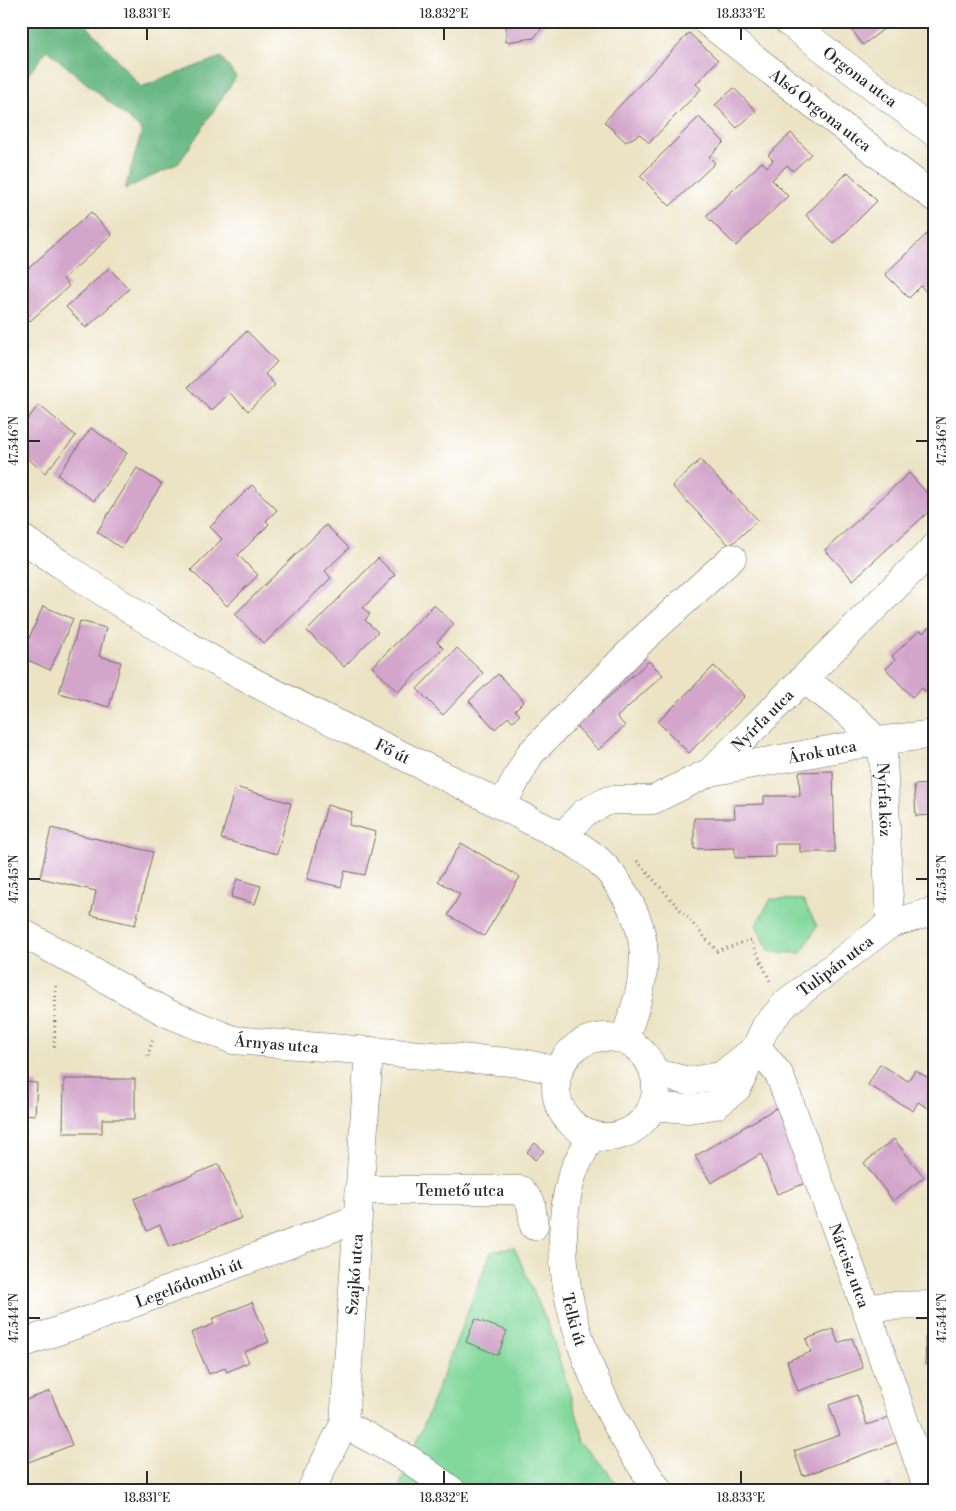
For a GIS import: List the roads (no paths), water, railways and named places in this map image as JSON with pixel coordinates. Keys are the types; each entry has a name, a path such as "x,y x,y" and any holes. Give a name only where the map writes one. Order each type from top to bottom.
{"street":[{"name":"Alsó Orgona utca","path":"706,21 935,198"},
{"name":"Orgona utca","path":"787,21 935,133"},
{"name":"Fő út","path":"21,538 143,617 238,674 346,730 502,805 582,847 610,872 636,913 645,954 639,999 624,1040"},
{"name":"Nyírfa utca","path":"562,837 584,813 609,800 654,800 710,772 805,680 935,547"},
{"path":"502,805 530,754 644,638 732,558"},
{"name":"Nyírfa köz","path":"805,680 842,709 877,741 883,755 890,924"},
{"name":"Árok utca","path":"710,772 877,741 935,734"},
{"name":"Tulipán utca","path":"652,1106 688,1109 716,1105 737,1088 766,1026 787,1002 890,924 935,911"},
{"name":"Árnyas utca","path":"21,932 62,953 167,1013 233,1040 522,1063 558,1071"},
{"path":"602,1037 624,1040 642,1052 654,1073 656,1090 652,1106 634,1128 620,1134 592,1135 580,1130 569,1121 561,1110 557,1098 556,1084 558,1071 568,1054 583,1042 602,1037"},
{"name":"Tulipán utca","path":"654,1073 688,1081 721,1076 757,1048"},
{"name":"Nárcisz utca","path":"757,1048 779,1074 866,1309 928,1490"},
{"name":"Szajkó utca","path":"311,1490 344,1424 356,1219 369,1050"},
{"name":"Telki út","path":"592,1135 571,1178 563,1231 565,1279 582,1350 631,1452 658,1490"},
{"name":"Temető utca","path":"359,1190 521,1190 531,1203 534,1226"},
{"name":"Legelődombi út","path":"21,1344 99,1317 356,1219"},
{"path":"866,1309 884,1306 935,1305"},
{"path":"344,1424 410,1460 451,1490"}]}
